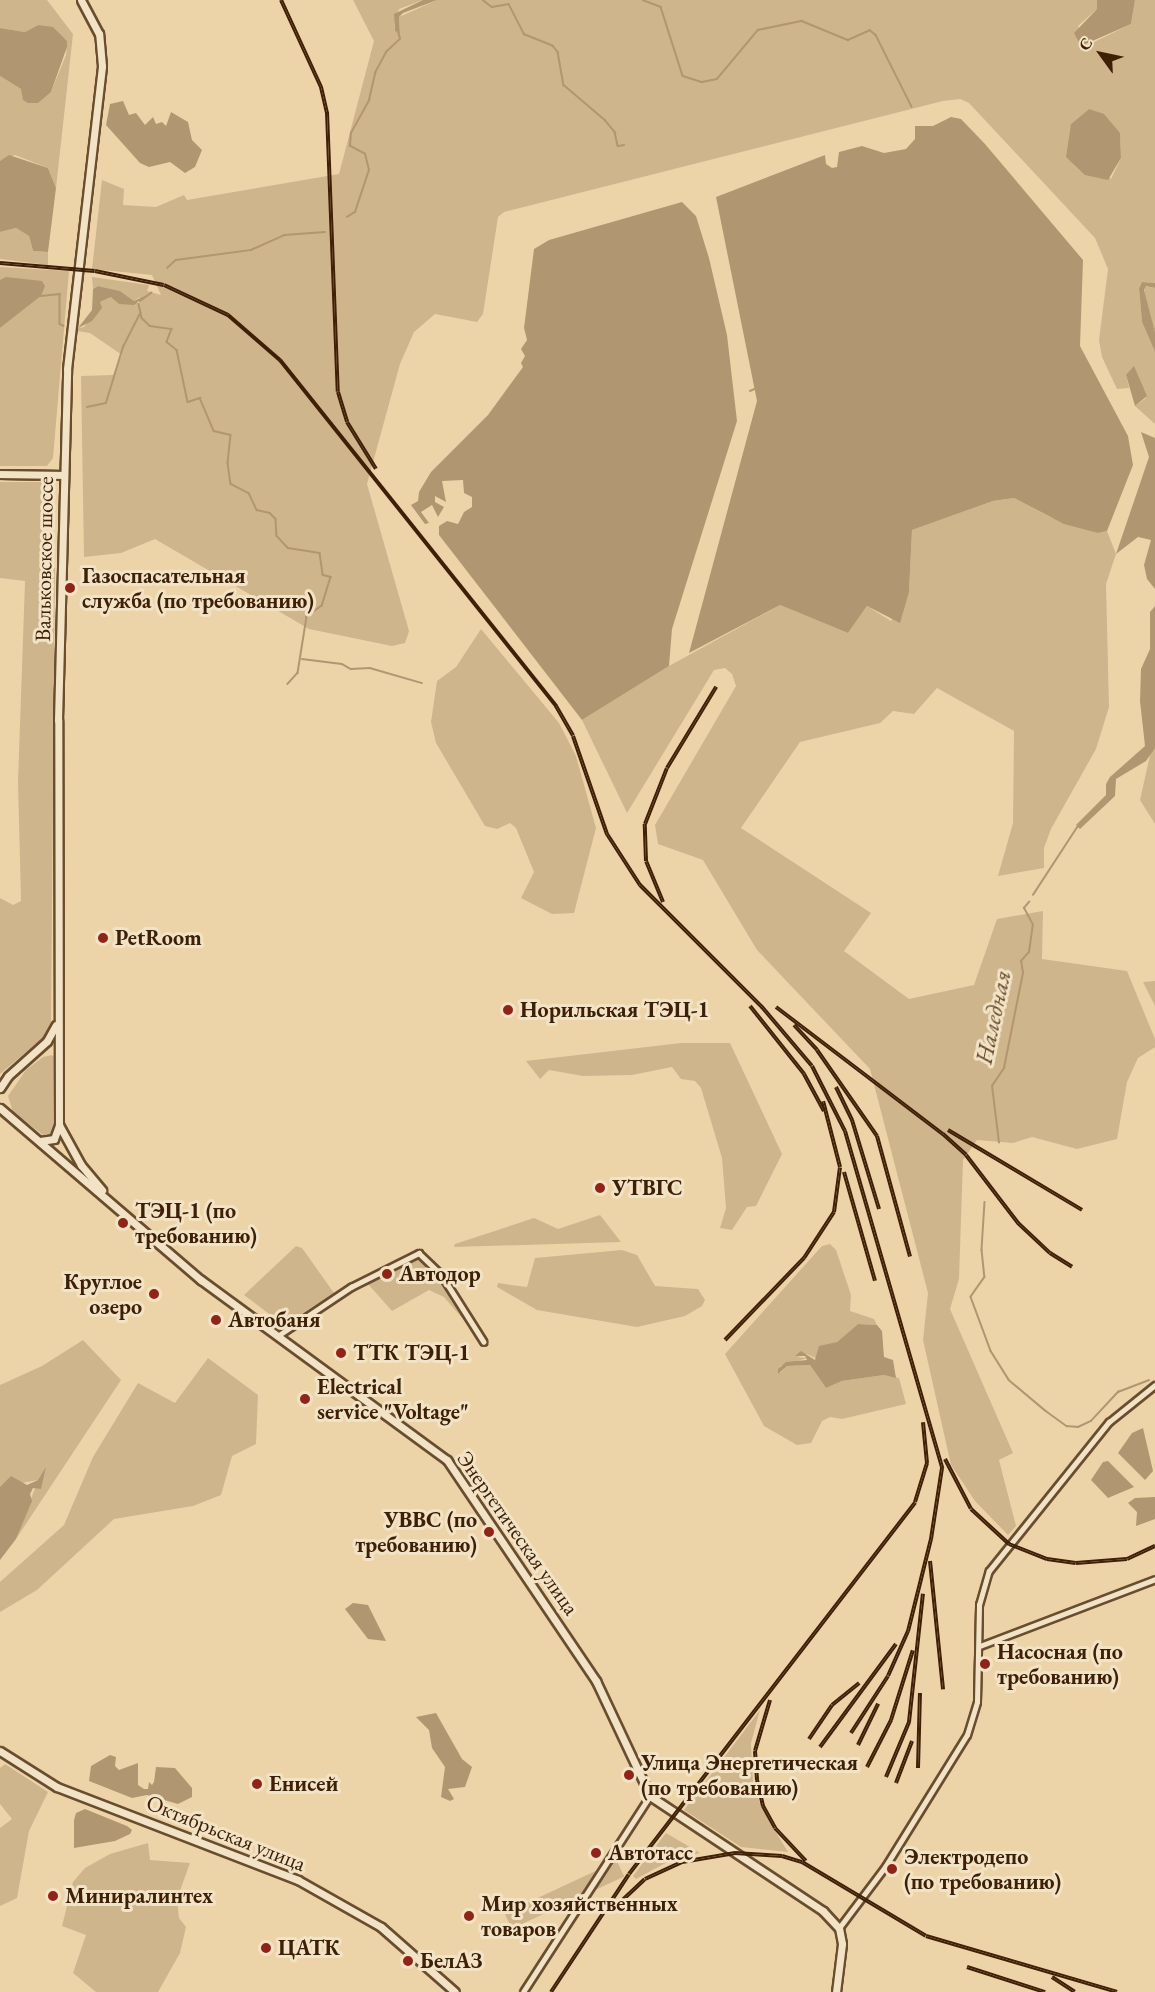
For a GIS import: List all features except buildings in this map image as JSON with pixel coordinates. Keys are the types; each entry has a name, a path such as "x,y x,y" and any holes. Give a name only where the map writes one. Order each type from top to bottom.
{"street":[{"name":"Вальковское шоссе","path":"42,1143 54,1139 59,1125 57,1023 64,475 69,337 102,66 99,34 81,0"},
{"path":"0,474 64,475"},
{"path":"0,1088 8,1076 27,1058 45,1046 57,1023"},
{"path":"45,1046 58,1056"},
{"path":"0,1079 8,1076"},
{"path":"1,1108 109,1200"},
{"name":"Вальковское шоссе","path":"59,1125 81,1165 109,1200"},
{"name":"Энергетическая улица","path":"109,1200 201,1280 434,1448 460,1475 597,1681 650,1796"},
{"path":"279,1335 351,1287 420,1253 441,1274 484,1342"},
{"path":"839,1928 855,1911 967,1735 978,1694 981,1590 989,1571 1109,1422 1155,1385"},
{"path":"980,1646 1155,1579"},
{"name":"Октябрьская улица","path":"0,1751 46,1783 292,1876 381,1927 455,1992"},
{"path":"524,1992 650,1796 823,1911 839,1928 842,1944 836,1992"}],"shaded area":[{"path":"0,0 47,0 73,34 56,188 48,168 15,155 0,161 0,76 21,89 51,92 66,55 67,41 38,25 25,32 0,28"},
{"path":"353,0 423,0 399,9 394,24 395,31 400,33 399,17 437,0 1097,0 1097,9 1078,26 1086,46 1131,24 1135,0 1155,0 1155,283 1142,282 1139,288 1142,322 1155,352 1155,424 1135,406 1146,398 1126,375 1129,388 1117,389 1102,357 1099,340 1108,269 1095,238 969,103 960,99 943,101 504,212 498,217 483,314 477,322 435,314 414,332 400,364 367,484 409,631 405,643 392,646 309,629 155,539 121,553 84,557 81,376 113,375 122,355 90,333 77,331 78,328 84,327 100,302 111,297 139,303 140,297 134,301 120,291 98,286 93,289 92,277 149,285 147,291 161,295 152,275 92,269 102,180 124,189 123,205 156,207 184,195 187,200 339,174 374,41","holes":["1089,109 1120,133 1121,158 1111,179 1071,124"]},
{"path":"423,0 437,0 403,13 399,17 400,34 395,31 394,14"},
{"path":"1097,0 1135,0 1131,24 1081,46 1074,33 1097,9"},
{"path":"38,25 53,27 67,41 67,47 51,92 38,103 28,103 23,100 21,89 0,76 0,28 25,32"},
{"path":"123,101 129,115 136,113 145,125 153,117 156,124 162,122 166,126 171,112 188,122 192,140 202,150 195,167 185,173 170,162 149,167 140,163 106,125 110,104"},
{"path":"1089,109 1104,114 1120,133 1121,158 1108,180 1085,175 1066,157 1071,124"},
{"path":"951,117 961,119 985,144 1083,260 1080,346 1128,436 1133,465 1107,531 1098,533 1064,524 1014,498 993,501 912,530 909,592 900,623 867,606 848,633 780,605 689,653 757,401 716,197 825,155 826,164 832,168 837,167 839,152 862,146 884,153 906,149 915,139 915,126 933,126"},
{"path":"9,155 48,168 56,188 48,252 33,251 29,236 16,228 0,232 0,161"},
{"path":"682,202 696,216 709,258 727,335 737,421 672,629 669,666 582,720 439,535 439,526 447,521 458,524 464,512 472,507 472,497 464,493 463,480 442,481 446,502 435,496 435,502 444,507 438,517 432,505 421,512 429,523 425,524 411,505 418,501 419,492 431,472 488,415 523,367 521,363 525,356 521,349 527,340 524,328 534,249 549,240"},
{"path":"16,228 29,236 33,251 48,252 48,265 0,259 0,232"},
{"path":"0,267 69,271 53,458 47,466 0,466 0,328 41,296 0,280"},
{"path":"6,277 42,281 45,286 41,296 0,328 0,280"},
{"path":"1142,282 1155,283 1155,288 1146,286 1144,290 1155,332 1155,352 1142,322 1139,288"},
{"path":"98,286 120,291 134,301 147,295 134,305 119,304 111,297 100,302 102,308 92,321 78,328 92,310 93,289"},
{"path":"1145,286 1155,288 1155,332 1144,296"},
{"path":"1134,366 1147,396 1135,406 1126,375"},
{"path":"1141,432 1155,438 1155,589 1147,579 1144,565 1151,540 1138,537 1116,554 1149,457"},
{"path":"0,482 43,482 41,568 55,568 51,1024 44,1037 0,1074 0,898 13,905 21,901 18,782 25,581 0,578"},
{"path":"1014,498 1050,517 1098,533 1107,531 1116,554 1106,584 1109,707 1096,749 1051,829 1044,848 1044,868 998,876 1013,823 1014,731 937,688 914,714 893,711 880,723 800,742 741,828 871,913 844,951 909,999 974,985 997,919 1043,911 1042,959 1127,971 1155,1039 1155,1047 1138,1058 1127,1082 1117,1139 1077,1149 1032,1137 1013,1143 977,1140 963,1160 959,1279 950,1309 1013,1453 999,1460 1016,1526 1008,1535 975,1501 951,1465 923,1340 928,1293 870,1069 757,950 703,860 658,844 655,825 736,686 732,674 725,668 714,670 627,813 582,720 669,666 780,605 848,633 867,606 891,621 909,592 912,530 993,501"},
{"path":"1155,606 1155,748 1146,761 1116,779 1115,796 1080,829 1076,825 1106,795 1106,784 1110,777 1145,746 1140,701 1141,669 1150,649 1150,612"},
{"path":"481,629 559,723 576,756 596,828 574,913 552,914 521,898 534,872 516,828 510,823 497,829 485,826 436,743 431,722 437,681 456,667"},
{"path":"1155,733 1155,824 1140,800"},
{"path":"1155,981 1155,1006 1143,982"},
{"path":"681,1043 730,1043 782,1154 756,1206 747,1207 732,1230 720,1228 726,1208 722,1158 701,1088 695,1081 681,1079 672,1067 632,1075 583,1076 549,1070 540,1079 526,1061"},
{"path":"52,1055 56,1060 54,1129 47,1138 13,1112 8,1096 26,1070 43,1057"},
{"path":"600,1215 621,1242 454,1247 455,1244 534,1218 558,1229"},
{"path":"830,1244 836,1250 851,1295 850,1311 874,1319 877,1325 858,1324 837,1342 820,1349 817,1359 807,1354 797,1357 808,1358 780,1366 780,1373 787,1366 810,1365 826,1388 842,1381 884,1375 899,1378 906,1404 842,1419 830,1417 822,1421 811,1443 797,1445 764,1426 725,1354 822,1246"},
{"path":"296,1246 302,1248 334,1293 284,1325 244,1295"},
{"path":"622,1250 637,1255 655,1286 698,1289 705,1300 702,1306 685,1316 637,1327 537,1310 497,1287 498,1283 527,1287 535,1258"},
{"path":"418,1258 430,1262 471,1324 468,1325 444,1297 429,1290 392,1311 368,1284"},
{"path":"858,1324 877,1325 882,1331 884,1357 893,1360 896,1378 884,1375 842,1381 826,1388 810,1365 787,1366 778,1374 778,1369 786,1362 807,1360 805,1356 795,1356 801,1351 815,1360 819,1346 837,1342"},
{"path":"83,1340 121,1380 16,1539 38,1480 0,1487 0,1385 42,1366"},
{"path":"208,1358 258,1395 256,1444 232,1456 221,1495 193,1506 114,1519 37,1590 0,1612 0,1582 64,1525 93,1457 138,1383 175,1403"},
{"path":"1143,1428 1153,1471 1145,1480 1118,1453 1132,1433"},
{"path":"1108,1461 1134,1487 1108,1498 1091,1480 1103,1462"},
{"path":"46,1467 41,1489 33,1488 30,1494 32,1501 16,1539 0,1560 0,1487 11,1476 27,1485 38,1480"},
{"path":"1155,1497 1155,1519 1136,1526 1137,1512 1128,1503 1135,1498"},
{"path":"353,1603 368,1605 386,1641 368,1639 345,1609"},
{"path":"760,1710 751,1743 753,1784 762,1809 788,1852 741,1847 684,1810"},
{"path":"436,1713 462,1759 472,1767 465,1787 448,1789 454,1799 450,1801 441,1797 445,1767 432,1748 429,1730 416,1717"},
{"path":"110,1755 116,1757 115,1766 119,1770 138,1763 138,1785 144,1789 148,1789 149,1782 152,1785 154,1782 156,1767 175,1768 192,1788 192,1797 178,1804 147,1795 132,1798 89,1781 91,1766"},
{"path":"5,1764 48,1792 29,1831 17,1898 0,1906 0,1828 12,1819 0,1804 0,1768"},
{"path":"85,1809 127,1826 132,1830 130,1834 115,1841 74,1848 74,1820 76,1813"},
{"path":"666,1833 700,1853 671,1860 636,1879 633,1876"},
{"path":"148,1843 150,1860 190,1863 177,1899 179,1918 186,1927 180,1953 158,1992 96,1992 73,1973 86,1935 62,1926 73,1882 85,1868 110,1854"},
{"path":"617,1861 624,1876 512,1929 505,1913"}],"waterway":[{"path":"483,0 492,7 509,4 524,34 553,46 558,52 564,85 605,120 615,132 618,146 624,145"},
{"path":"643,0 661,7 683,76 702,82 717,79 758,30 802,21 848,40 870,30 876,35 912,107"},
{"path":"347,217 355,212 369,170 365,154 350,146 351,133 369,100 375,73 386,52 400,39 398,32"},
{"path":"167,268 176,260 251,250 284,235 325,232"},
{"path":"140,301 151,293"},
{"path":"41,296 60,294 60,324 64,326"},
{"path":"139,304 142,318 150,326 172,329 167,342 177,350 188,402 200,398 214,431 231,435 228,463 231,484 249,493 257,510 270,513 276,519 277,536 288,548 320,553 323,575 331,577 322,606 307,617 298,673 288,684"},
{"path":"87,407 106,403 123,347 140,313"},
{"path":"750,391 757,388"},
{"path":"302,659 342,664 351,669 370,668 422,683"},
{"name":"Наледная","path":"1033,895 1078,826"},
{"name":"Наледная","path":"999,1143 992,1086 1004,1068 1023,973 1021,961 1029,952 1033,925 1024,908 1029,902"},
{"name":"Наледная","path":"985,1202 982,1250 985,1277 971,1297 991,1351 1009,1380 1067,1426 1078,1427 1091,1421 1118,1392 1149,1380"}],"railway":[{"path":"281,0 321,87 327,112 338,392 347,422 376,469"},
{"path":"0,263 95,271 164,285 228,315 280,360 556,706 573,736 607,834 640,885 762,1007 812,1066 845,1131 942,1468 931,1539 908,1631 888,1676 851,1733"},
{"path":"663,902 646,861 645,824 667,768 716,687"},
{"path":"750,1006 804,1074 824,1111"},
{"path":"776,1007 943,1134 966,1155 1018,1223 1050,1253 1072,1267"},
{"path":"794,1025 817,1050 877,1136 910,1257"},
{"path":"836,1087 852,1120 879,1209"},
{"path":"725,1340 804,1258 834,1212 840,1167 823,1101"},
{"path":"948,1130 1082,1210"},
{"path":"844,1172 875,1281"},
{"path":"551,1992 629,1874 915,1502 927,1463 923,1422"},
{"path":"945,1459 971,1509 1009,1544 1047,1559 1076,1563 1127,1559 1155,1546"},
{"path":"930,1561 943,1689"},
{"path":"886,1777 909,1722 923,1594"},
{"path":"820,1747 896,1644"},
{"path":"867,1767 891,1720 913,1650"},
{"path":"809,1739 832,1705 859,1683"},
{"path":"918,1768 920,1693"},
{"path":"770,1700 755,1751 757,1780 763,1806 775,1828 806,1861"},
{"path":"858,1745 878,1704"},
{"path":"896,1783 912,1741"},
{"path":"614,1908 645,1879 682,1862 735,1853 782,1856 802,1862 926,1936 1117,1992"},
{"path":"967,1967 1045,1992"},
{"path":"1052,1977 1075,1992"}],"place":[{"name":"Газоспасательная служба (по требованию)","path":"70,588"},
{"name":"PetRoom","path":"103,938"},
{"name":"Норильская ТЭЦ-1","path":"508,1010"},
{"name":"УТВГС","path":"600,1188"},
{"name":"ТЭЦ-1 (по требованию)","path":"123,1223"},
{"name":"Автодор","path":"387,1274"},
{"name":"Круглое озеро","path":"154,1294"},
{"name":"Автобаня","path":"216,1320"},
{"name":"ТТК ТЭЦ-1","path":"341,1353"},
{"name":"Electrical service \"Voltage\"","path":"305,1399"},
{"name":"УВВС (по требованию)","path":"489,1532"},
{"name":"Насосная (по требованию)","path":"985,1664"},
{"name":"Улица Энергетическая (по требованию)","path":"629,1775"},
{"name":"Енисей","path":"257,1784"},
{"name":"Автотасс","path":"596,1853"},
{"name":"Электродепо (по требованию)","path":"892,1869"},
{"name":"Миниралинтех","path":"53,1896"},
{"name":"Мир хозяйственных товаров","path":"469,1916"},
{"name":"ЦАТК","path":"266,1948"},
{"name":"БелАЗ","path":"408,1961"}]}
